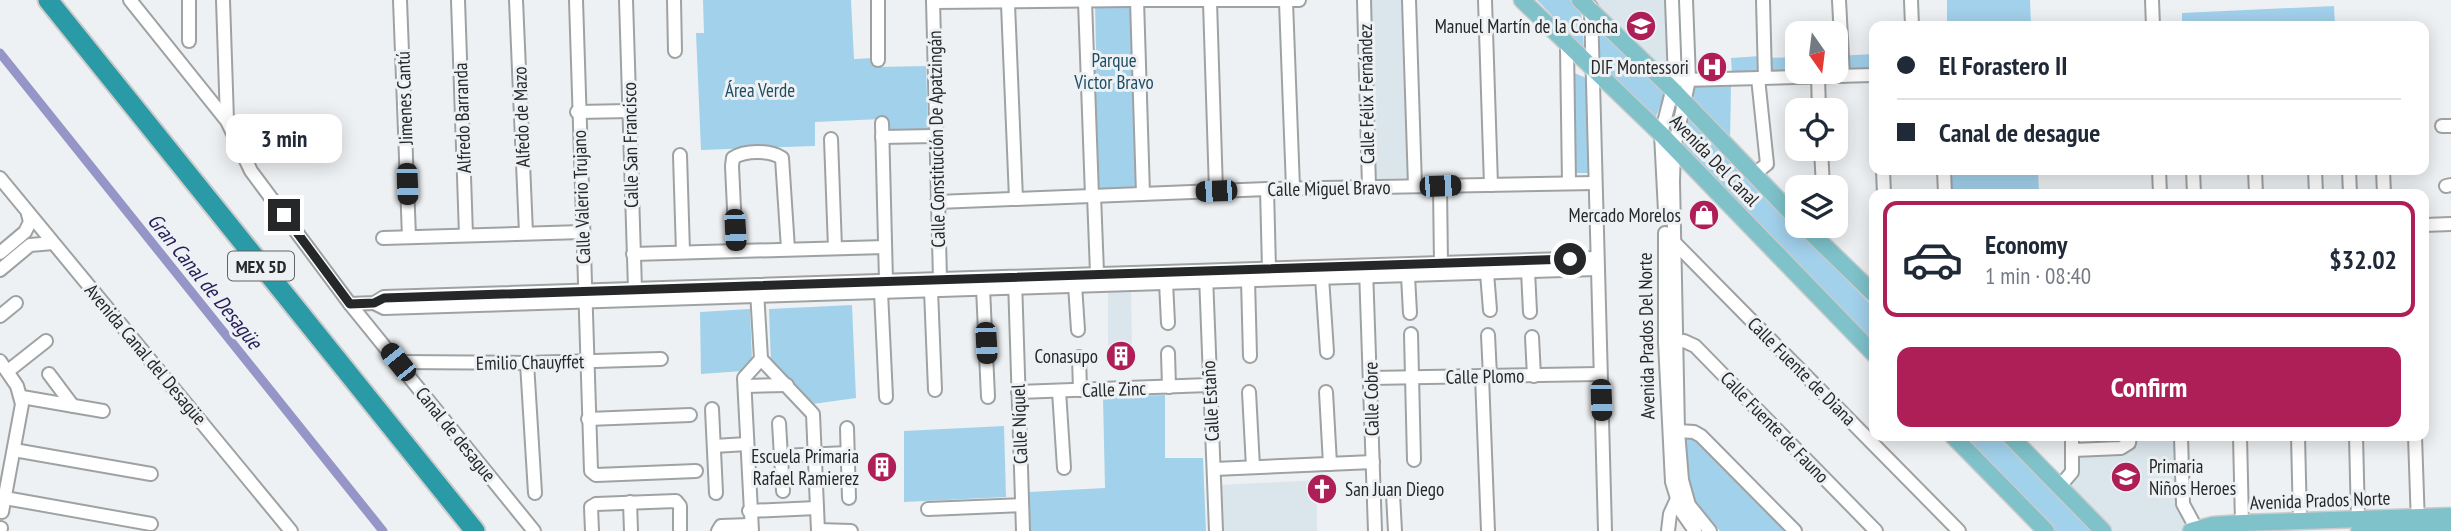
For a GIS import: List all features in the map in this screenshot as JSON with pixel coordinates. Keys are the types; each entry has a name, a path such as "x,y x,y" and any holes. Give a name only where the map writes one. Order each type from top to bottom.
{"highway":[{"name":"MEX 5D","path":"33,0 458,531"},
{"name":"MEX 5D","path":"48,0 475,531"}],"main road":[{"name":"Avenida Del Canal","path":"1521,0 1591,71 1661,134 1869,349"},
{"name":"Avenida Del Canal","path":"1587,4 1674,85 1684,104 1785,207"},
{"path":"1822,238 1869,290"},
{"path":"1958,441 2046,531"},
{"path":"2015,441 2103,531"},
{"name":"Avenida Prados Norte","path":"2194,530 2242,523 2300,521 2359,525 2418,523 2451,516"},
{"path":"2418,523 2451,528"}],"street":[{"name":"Canal de desague","path":"130,0 227,121 251,171 350,304 534,531"},
{"path":"189,0 189,41"},
{"path":"223,0 227,121"},
{"name":"Jimenes Cantú","path":"400,0 409,237"},
{"name":"Alfredo Barranda","path":"458,0 466,235"},
{"name":"Alfedo de Mazo","path":"516,0 526,233"},
{"name":"Calle Valerio Trujano","path":"576,0 577,112 591,471 596,475 696,471"},
{"name":"Calle San Francisco","path":"626,0 635,289"},
{"path":"674,0 675,51"},
{"path":"878,0 878,60"},
{"path":"933,1 1008,4 1131,0"},
{"path":"1143,194 1139,0 1292,1 1293,188"},
{"name":"Calle Félix Fernández","path":"1364,0 1368,187"},
{"path":"1409,0 1415,187"},
{"path":"1485,0 1491,185"},
{"name":"Avenida Prados Del Norte","path":"1672,0 1674,85 1661,134 1671,342 1668,433 1676,501 1695,531"},
{"path":"1686,0 1689,80 1674,148 1671,342 1685,494 1689,505 1710,531"},
{"path":"1754,175 1767,164 1762,78 1763,0"},
{"path":"1839,0 1840,21"},
{"path":"1911,0 1912,21"},
{"path":"2152,0 2153,21"},
{"name":"Calle Constitución De Apatzingán","path":"933,1 940,279"},
{"path":"1089,1 1092,42 1086,52 1097,274"},
{"path":"1210,2 1216,191"},
{"path":"1008,4 1016,199"},
{"path":"1587,4 1605,531"},
{"path":"1567,47 1569,183"},
{"path":"1848,76 1869,75"},
{"path":"1674,85 1689,80 1785,77"},
{"path":"577,112 630,111"},
{"path":"882,123 886,397"},
{"path":"882,137 935,135"},
{"path":"831,139 835,248"},
{"path":"736,251 733,158 739,154 774,153 782,159 788,249"},
{"path":"680,155 683,252"},
{"name":"Avenida Canal del Desagüe","path":"0,178 291,531"},
{"name":"Calle Miguel Bravo","path":"937,202 1293,188 1595,183"},
{"path":"1440,186 1441,264"},
{"path":"1267,189 1269,269"},
{"path":"0,270 19,246 30,222 28,214"},
{"path":"2429,225 2451,224"},
{"path":"383,238 582,232"},
{"name":"Calle Fuente de Diana","path":"1674,242 1869,440"},
{"path":"0,253 19,246 53,243"},
{"path":"633,254 885,247"},
{"path":"884,287 931,290 984,288 1015,281 1097,274 1206,276 1248,280 1322,277 1441,264 1596,263"},
{"path":"350,304 374,303 384,308 584,296 884,287 940,279 1075,285 1166,282 1269,269 1367,271 1408,276 1528,271 1596,263"},
{"name":"Calle Cobre","path":"1367,271 1375,531"},
{"path":"1528,271 1530,312"},
{"path":"1487,273 1490,310"},
{"name":"Calle Estaño","path":"1206,276 1216,531"},
{"path":"1408,276 1410,313"},
{"path":"1322,277 1327,352"},
{"path":"1248,280 1250,356"},
{"name":"Calle Níquel","path":"1015,281 1023,531"},
{"path":"1166,282 1168,323"},
{"path":"1075,285 1078,330"},
{"path":"984,288 988,397"},
{"path":"584,296 635,289 757,292"},
{"path":"931,290 935,390"},
{"path":"757,292 761,359 812,409 818,530 851,531"},
{"path":"0,316 16,303"},
{"path":"1411,334 1414,460"},
{"path":"1488,335 1488,531"},
{"path":"1532,337 1534,376"},
{"path":"2,513 14,450 19,391 4,366 46,341"},
{"name":"Calle Fuente de Fauno","path":"1671,342 1695,346 1876,531"},
{"path":"1168,353 1169,387"},
{"path":"1079,357 1080,390"},
{"name":"Emilio Chauyffet","path":"398,362 527,363 661,359"},
{"path":"718,531 721,526 751,528 744,378 761,359"},
{"path":"527,363 536,493"},
{"path":"49,374 73,406"},
{"name":"Calle Plomo","path":"1371,378 1600,374"},
{"path":"0,383 73,406 103,411"},
{"path":"745,386 787,385"},
{"name":"Calle Zinc","path":"1018,393 1209,385"},
{"path":"1059,391 1064,468"},
{"path":"1249,392 1253,467"},
{"path":"1326,393 1330,464"},
{"path":"712,409 716,493"},
{"path":"588,419 690,415"},
{"path":"779,423 782,491"},
{"path":"847,428 849,498"},
{"path":"1678,431 1694,432 1701,436 1795,531"},
{"name":"Calle Fuente de Diana","path":"1870,441 1959,531"},
{"path":"2060,486 2072,472 2072,441"},
{"path":"2073,450 2121,448 2129,441"},
{"path":"2181,441 2183,504 2194,530"},
{"path":"2240,441 2242,523"},
{"path":"2298,441 2300,521"},
{"path":"2356,441 2359,525"},
{"path":"2415,441 2418,523"},
{"path":"714,446 747,444"},
{"path":"14,450 151,474"},
{"path":"781,456 848,453"},
{"path":"1214,469 1373,462"},
{"path":"1394,494 1395,531"},
{"path":"5,498 151,524"},
{"path":"592,531 591,507 596,504 676,501 680,506 680,531"},
{"path":"1668,531 1670,514 1676,501"},
{"path":"630,502 631,531"},
{"path":"928,509 1022,505"},
{"path":"749,511 817,508"}],"shaded area":[{"path":"1368,0 1403,0 1410,178 1375,179"},
{"name":"Manuel Martín de la Concha","path":"1596,0 1667,0 1671,83 1596,8"},
{"path":"1131,289 1132,346 1108,346 1108,290"},
{"name":"Primaria Niños Heroes","path":"2132,441 2178,441 2179,511 2192,526 2183,531 2112,531 2069,484 2077,449 2133,448"},
{"path":"1317,480 1317,531 1221,531 1219,485"}],"green space":[{"name":"Área Verde","path":"703,0 851,0 854,59 875,58 876,67 926,66 928,131 882,132 881,119 815,122 815,146 701,150 696,33 704,33"},
{"path":"1537,0 1570,0 1581,12 1584,48"},
{"path":"1947,0 2030,0 2031,21 1947,21"},
{"name":"Parque Victor Bravo","path":"1134,2 1140,187 1097,189 1091,59 1096,49 1095,4"},
{"path":"2334,6 2335,21 2182,21 2182,13"},
{"path":"1600,28 1665,94 1655,119 1600,64"},
{"path":"1869,54 1869,72 1848,73 1848,55"},
{"path":"1760,56 1761,73 1732,75 1731,58"},
{"path":"1785,57 1785,75 1768,75 1767,58"},
{"path":"1572,72 1586,78 1588,173 1574,173"},
{"path":"1731,86 1730,141 1696,106 1690,87"},
{"path":"1689,118 1785,217 1785,238 1806,238 1869,303 1869,341 1687,153 1683,145"},
{"path":"1950,175 2038,175 2039,189 1951,189"},
{"path":"852,305 856,398 813,404 771,363 769,309"},
{"path":"750,309 752,360 743,371 701,374 700,312"},
{"path":"1165,395 1165,458 1203,458 1206,531 1030,531 1029,492 1105,488 1103,397"},
{"path":"1004,426 1006,497 904,502 904,431"},
{"path":"1684,436 1697,441 1786,531 1720,531 1684,487"},
{"path":"1966,441 2003,441 2091,531 2053,531"}],"waterway":[{"name":"Gran Canal de Desagüe","path":"0,53 383,531"}],"place":[{"name":"Manuel Martín de la Concha","path":"1641,26"},
{"name":"DIF Montessori","path":"1712,67"},
{"name":"Mercado Morelos","path":"1704,215"},
{"name":"Conasupo","path":"1121,356"},
{"name":"Escuela Primaria Rafael Ramierez","path":"882,467"},
{"name":"Primaria Niños Heroes","path":"2126,477"},
{"name":"San Juan Diego","path":"1322,489"}],"route":[{"path":"284,215 350,304 374,303 384,298 1570,259"}]}
